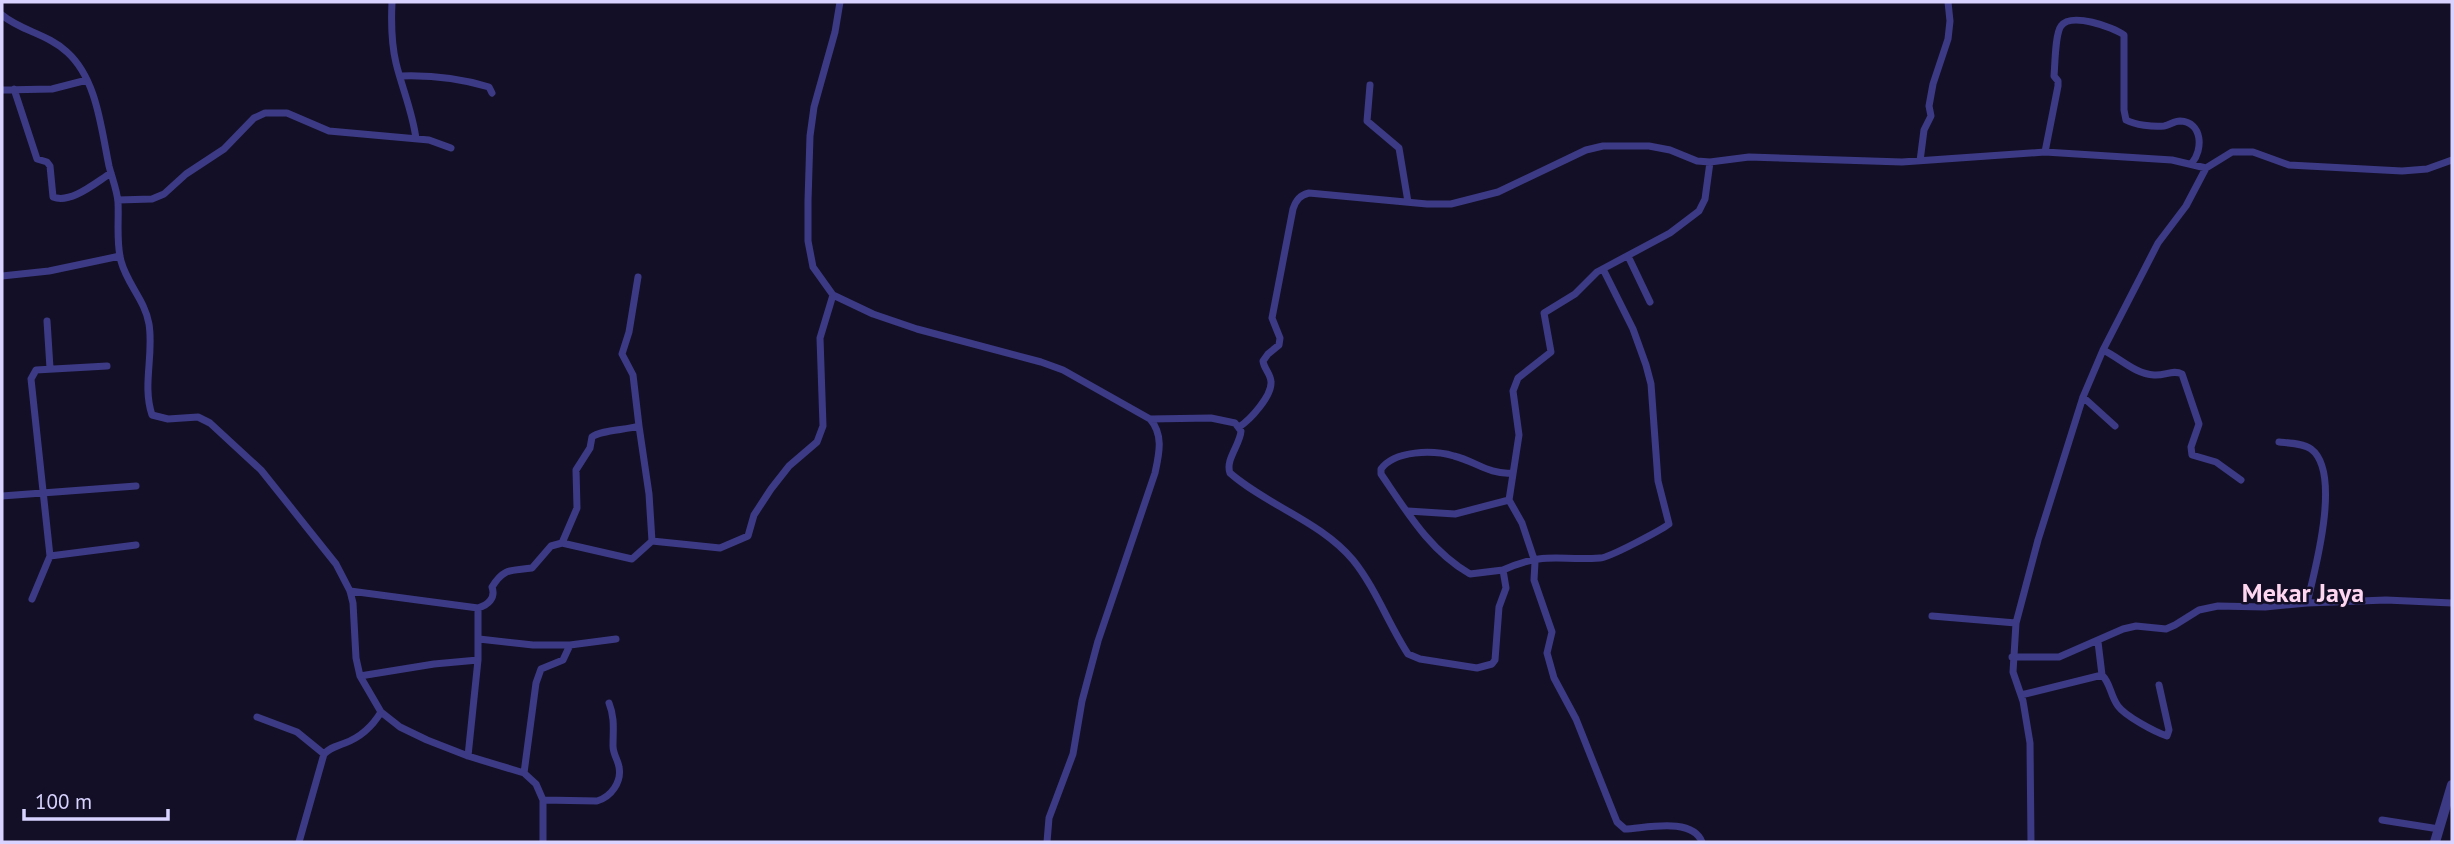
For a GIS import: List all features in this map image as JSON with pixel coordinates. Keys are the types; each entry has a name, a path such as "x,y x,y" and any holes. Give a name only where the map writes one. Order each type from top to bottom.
{"street":[{"path":"391,2 391,38 416,139"},
{"path":"840,2 835,32 814,107 810,136 808,201 808,241 813,267 833,295 873,314 917,329 1063,370 1150,419 1158,432 1160,441 1155,473 1098,641 1082,701 1073,754 1049,818 1047,842"},
{"path":"1920,161 1924,130 1931,116 1929,106 1933,84 1948,39 1948,2"},
{"path":"2,15 68,52 86,80 96,106 118,200 122,265 149,321 151,339 148,402 152,415 168,419 191,416 205,419 261,470 336,564 350,591 360,676 380,712 400,727 468,756 524,773 536,784 543,800 543,842"},
{"path":"2045,152 2059,86 2054,76 2059,30 2065,23 2078,20 2104,26 2124,36 2125,118 2131,123 2162,126 2176,121 2186,123 2194,129 2201,142 2199,152 2192,163"},
{"path":"401,76 478,84 489,87 492,93"},
{"path":"2,90 52,89 86,80"},
{"path":"1370,85 1367,121 1399,148 1408,202"},
{"path":"14,89 37,159 51,166 52,198 59,200 70,197 111,173"},
{"path":"118,200 152,199 164,194 186,174 224,149 254,118 265,113 286,113 329,131 429,140 451,148"},
{"path":"1239,427 1253,416 1270,389 1270,377 1263,361 1279,345 1279,335 1272,318 1295,203 1309,192 1451,204 1498,192 1593,147 1649,146 1670,150 1697,161 1710,162 1749,157 1828,161 1920,161 2045,152 2131,156 2192,163 2206,168"},
{"path":"2031,842 2031,766 2027,726 2021,695 2013,677 2012,657 2016,623 2038,540 2083,397 2103,350 2158,243 2186,206 2206,168 2218,159 2239,150 2253,152 2289,165 2339,169 2411,171 2427,169 2452,160"},
{"path":"1702,842 1697,833 1688,829 1625,829 1617,822 1576,719 1554,678 1547,653 1552,632 1534,580 1534,558 1522,523 1508,500 1519,435 1513,391 1518,377 1550,352 1544,313 1575,294 1603,269 1670,233 1699,211 1705,199 1710,162"},
{"path":"2,276 49,271 120,256"},
{"path":"1628,256 1650,302"},
{"path":"1512,473 1495,473 1446,454 1412,454 1384,465 1380,472 1432,544 1466,572 1479,575 1503,570 1534,558 1604,558 1669,524 1658,481 1649,374 1633,329 1603,269"},
{"path":"638,277 629,332 622,354 633,375 649,494 652,541"},
{"path":"350,591 478,608 485,606 492,599 492,587 499,576 514,568 533,568 551,546 562,543 632,559 652,541 720,548 748,536 754,515 771,489 789,466 817,442 823,426 820,338 833,295"},
{"path":"47,321 50,368"},
{"path":"2103,350 2149,374 2163,375 2175,371 2182,374 2199,424 2191,447 2192,455 2216,462 2241,480"},
{"path":"32,599 50,556 30,384 33,374 36,370 50,368 107,366"},
{"path":"2083,397 2115,426"},
{"path":"1150,419 1211,418 1235,422 1239,427 1240,437 1228,463 1230,473 1258,495 1303,518 1352,559 1401,643 1413,657 1477,668 1492,664 1497,651 1499,607 1506,595 1503,570"},
{"path":"562,543 577,508 576,470 590,448 592,437 597,433 622,431 639,426"},
{"path":"2278,442 2310,448 2319,459 2323,470 2324,531 2307,603"},
{"path":"2,496 136,486"},
{"path":"1408,511 1455,514 1508,500"},
{"path":"50,556 136,545"},
{"path":"2012,657 2059,657 2123,629 2136,626 2170,628 2208,607 2407,600 2452,603"},
{"path":"468,756 478,660 478,608"},
{"path":"1932,616 2016,623"},
{"path":"479,639 533,645 570,645 616,639"},
{"path":"2098,642 2102,675 2119,708 2167,736 2169,730 2159,685"},
{"path":"524,773 538,676 543,666 563,660 570,645"},
{"path":"360,676 478,660"},
{"path":"2021,695 2102,675"},
{"path":"543,800 603,800 616,786 620,771 613,749 614,717 609,703"},
{"path":"299,842 324,754 331,746 346,743 369,730 380,712"},
{"path":"257,717 298,732 324,754"},
{"path":"2435,842 2452,785"},
{"path":"2382,820 2439,829"}],"district":[{"name":"Mekar Jaya","path":"2303,593"}]}
